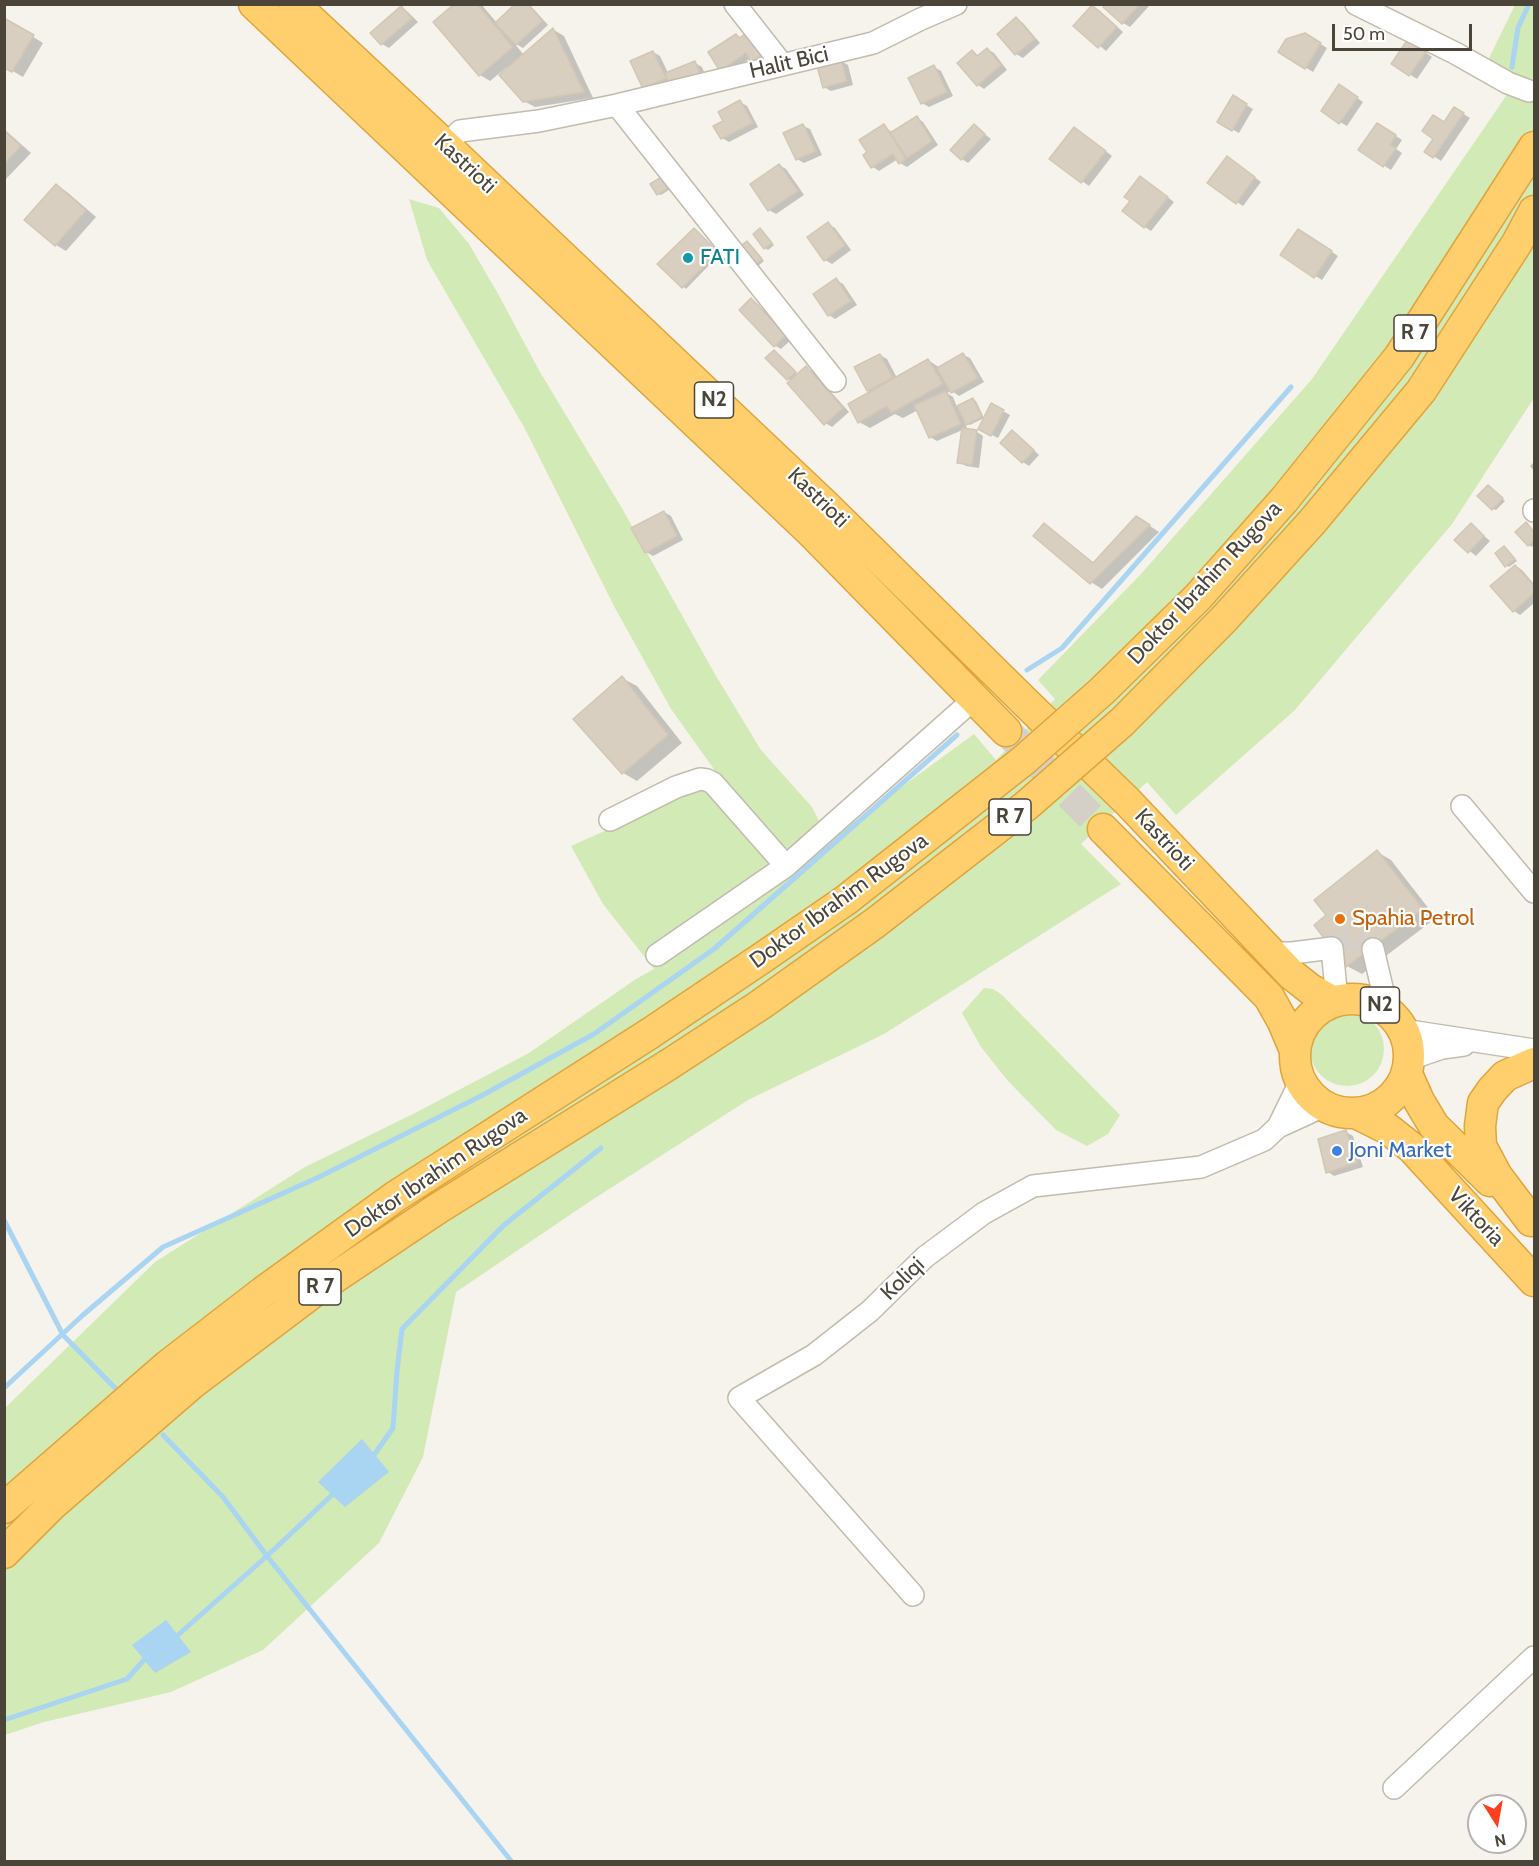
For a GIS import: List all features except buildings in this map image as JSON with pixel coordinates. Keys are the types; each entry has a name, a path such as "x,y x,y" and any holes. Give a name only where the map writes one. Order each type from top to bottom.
{"highway":[{"name":"Kastrioti","path":"254,4 809,530 1006,731"},
{"name":"Kastrioti","path":"294,4 826,506 1128,802 1291,974 1310,989 1335,1001"},
{"name":"Doktor Ibrahim Rugova","path":"4,1508 167,1366 263,1293 396,1196 649,1034 846,900 1024,760 1102,691 1198,597 1284,500 1399,357 1533,151"},
{"name":"Doktor Ibrahim Rugova","path":"4,1553 52,1505 167,1405 316,1290 437,1209 760,1005 875,923 1027,805 1122,722 1224,619 1312,522 1421,391 1517,243 1534,211"},
{"name":"Kastrioti","path":"1103,829 1269,997 1294,1048"},
{"name":"N2","path":"1294,1048 1299,1033 1318,1009 1335,1001 1350,998 1363,999 1375,1003 1395,1020 1408,1043 1408,1066"},
{"path":"1294,1048 1295,1065 1300,1082 1310,1096 1324,1106 1340,1112 1356,1113 1373,1109 1388,1101 1399,1089 1408,1066"},
{"path":"1533,1224 1497,1176 1481,1146 1480,1126 1483,1103 1492,1090 1505,1076 1534,1063"},
{"name":"Viktoria","path":"1408,1066 1419,1101 1434,1126 1533,1224"},
{"name":"Viktoria","path":"1356,1113 1388,1129 1412,1148 1534,1281"}],"street":[{"path":"735,4 782,64"},
{"name":"Halit Bici","path":"446,146 460,132 539,121 617,105 873,43 956,4"},
{"path":"1356,4 1455,53 1508,83 1529,91"},
{"path":"617,105 835,381"},
{"path":"657,955 786,866 974,699"},
{"path":"610,820 676,787 700,779 707,780 713,783 786,866"},
{"path":"1462,806 1534,892"},
{"path":"1272,954 1332,948 1335,1001"},
{"path":"1373,948 1395,1020 1483,1043 1534,1050"},
{"path":"1408,1066 1442,1048 1483,1043"},
{"path":"1278,1127 1300,1082"},
{"name":"Koliqi","path":"914,1595 739,1398 814,1355 870,1311 925,1257 984,1213 1033,1186 1201,1167 1264,1140 1278,1127 1324,1106"},
{"path":"1394,1788 1534,1657"}],"green space":[{"path":"1515,5 1534,5 1534,398 1452,524 1294,711 1176,815 1147,782 1081,844 1121,884 884,1034 748,1100 589,1202 456,1292 423,1457 379,1543 263,1650 171,1692 44,1722 5,1735 5,1408 155,1262 305,1167 529,1053 654,969 603,904 571,846 721,779 671,709 615,608 524,427 427,260 409,199 439,208 469,244 540,372 623,510 716,676 761,750 812,807 820,823 754,895 974,734 996,760 1055,699 1038,680 1141,574 1312,379 1504,99 1517,75 1488,60"},
{"path":"984,988 993,989 1002,995 1120,1115 1108,1134 1087,1146 1056,1130 1008,1081 981,1047 962,1013"},
{"path":"1347,1012 1361,1015 1373,1023 1381,1035 1384,1049 1381,1063 1373,1075 1361,1083 1347,1086 1333,1083 1321,1075 1313,1063 1310,1049 1313,1035 1321,1023 1333,1015"}],"water":[{"path":"362,1439 389,1472 345,1507 318,1482"},
{"path":"166,1620 191,1652 155,1673 132,1645"}],"waterway":[{"path":"1512,67 1518,28 1529,4"},
{"path":"1027,670 1062,648 1291,387"},
{"path":"4,1388 83,1315 163,1247 317,1178 481,1096 594,1034 714,949 957,735"},
{"path":"374,1455 393,1428 402,1329 504,1225 601,1148"},
{"path":"4,1220 63,1335 120,1393"},
{"path":"163,1435 223,1497 267,1556 512,1862"},
{"path":"178,1635 332,1495"},
{"path":"4,1720 127,1679 144,1660"}],"tunnel":[{"path":"1006,731 1103,829"},
{"path":"1332,948 1357,935 1373,949"}],"place":[{"name":"FATI","path":"688,258"},
{"name":"Spahia Petrol","path":"1340,919"},
{"name":"Joni Market","path":"1337,1151"}]}
